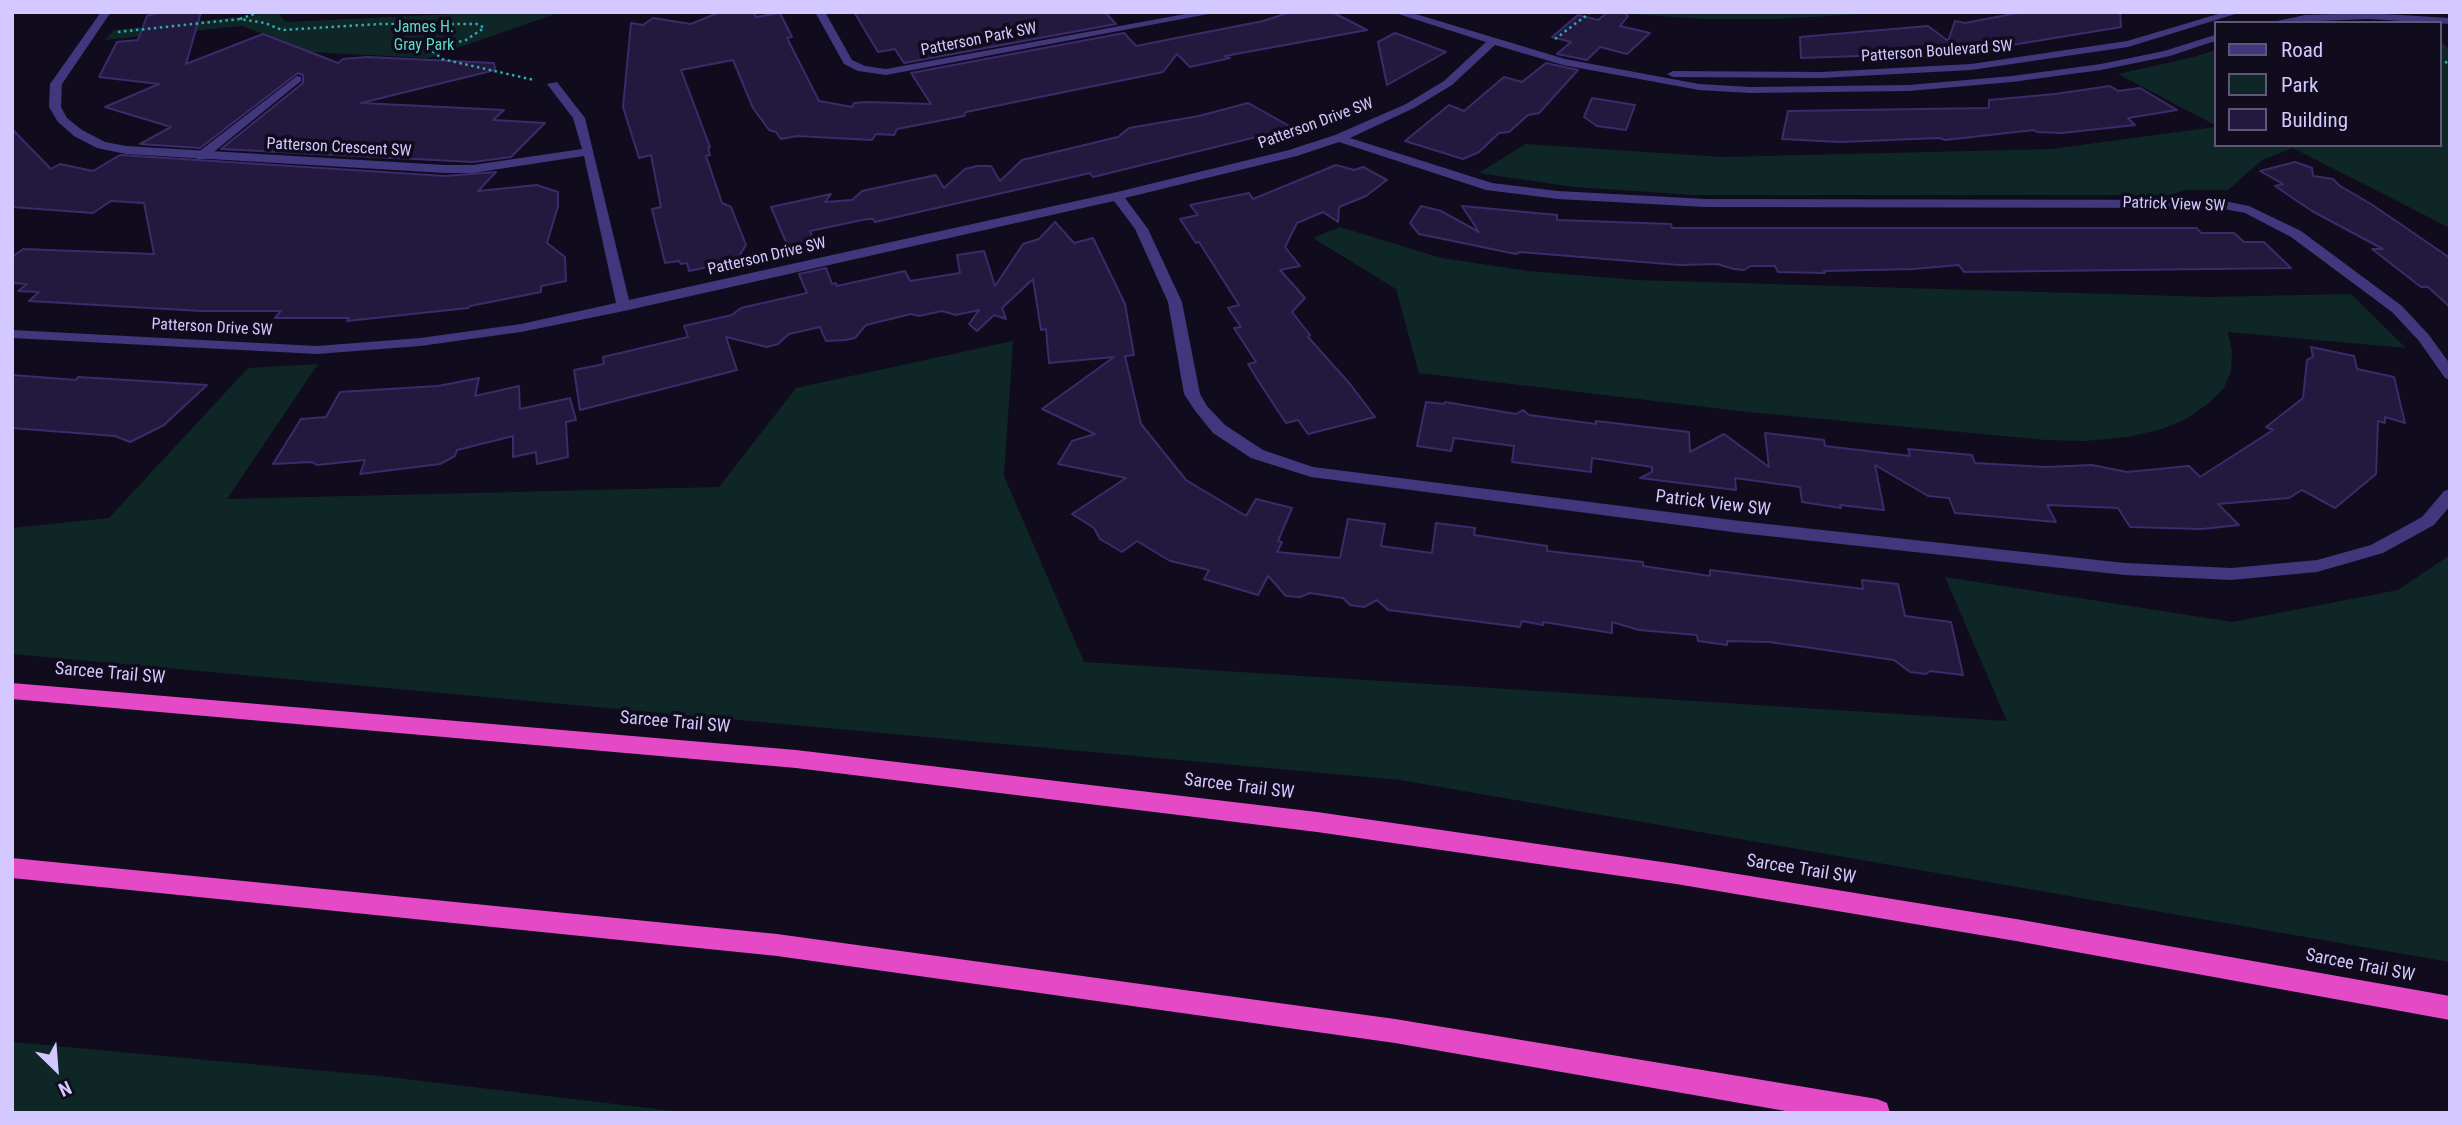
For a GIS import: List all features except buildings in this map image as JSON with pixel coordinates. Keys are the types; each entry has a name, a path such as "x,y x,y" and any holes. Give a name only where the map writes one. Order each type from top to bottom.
{"highway":[{"name":"Sarcee Trail SW","path":"12,691 796,759 1317,822 1676,874 1989,925 2450,1008"},
{"path":"12,868 777,945 1395,1031 1877,1113"}],"street":[{"name":"Patterson Crescent SW","path":"106,12 56,84 55,107 62,120 78,133 101,145 126,150 201,156 445,169 497,166 589,152"},
{"name":"Patterson Park SW","path":"820,12 848,62 862,69 886,72 1214,12"},
{"name":"Patterson Boulevard SW","path":"1398,12 1563,62 1699,88 1751,90 1955,85 2101,67 2185,50 2214,38"},
{"name":"Patterson Boulevard SW","path":"1634,75 1834,75 1971,67 2121,46 2237,12"},
{"path":"2286,21 2368,16 2450,21"},
{"name":"Patterson Drive SW","path":"12,334 317,350 477,335 624,307 1250,166 1339,138 1397,112 1448,83 1492,42"},
{"path":"201,156 297,79"},
{"path":"553,85 579,118 624,307"},
{"name":"Patrick View SW","path":"1339,138 1490,187 1558,195 1705,203 2218,204 2249,210 2296,234 2397,309 2424,338 2450,375"},
{"name":"Patrick View SW","path":"1117,196 1142,229 1175,302 1192,394 1201,410 1235,441 1280,463 1311,472 1754,528 2125,569 2231,574 2317,566 2377,549 2428,521 2450,495"}],"path":[{"path":"90,35 240,19 259,12"},
{"path":"1554,40 1591,12"},
{"path":"240,19 295,30 380,24 478,24 484,28 466,40 430,49 442,59 553,85"}],"green space":[{"name":"James H. Gray Park","path":"257,12 277,12 286,22 496,12 561,12 428,58 309,52 242,26 105,40 114,30 248,16"},
{"path":"1604,12 1893,12 1777,19 1703,19"},
{"path":"2441,42 2450,50 2450,228 2293,148 2262,160 2228,190 2187,190 2168,195 1694,195 1574,187 1478,173 1526,144 1722,157 2052,149 2214,127 2214,147 2441,147"},
{"path":"2214,50 2214,124 2118,74"},
{"path":"1340,227 1441,258 1528,271 1636,280 2210,297 2351,294 2406,348 2228,332 2232,352 2231,371 2224,388 2209,403 2186,419 2162,429 2127,437 2085,441 2046,440 1748,412 1419,373 1396,289 1313,238"},
{"path":"1013,341 1004,476 1084,662 2007,721 1945,577 2232,622 2398,590 2450,555 2450,962 1400,780 12,654 12,528 109,518 248,368 318,364 227,499 719,487 796,388"},
{"path":"12,1042 380,1076 690,1113 12,1113"}]}
